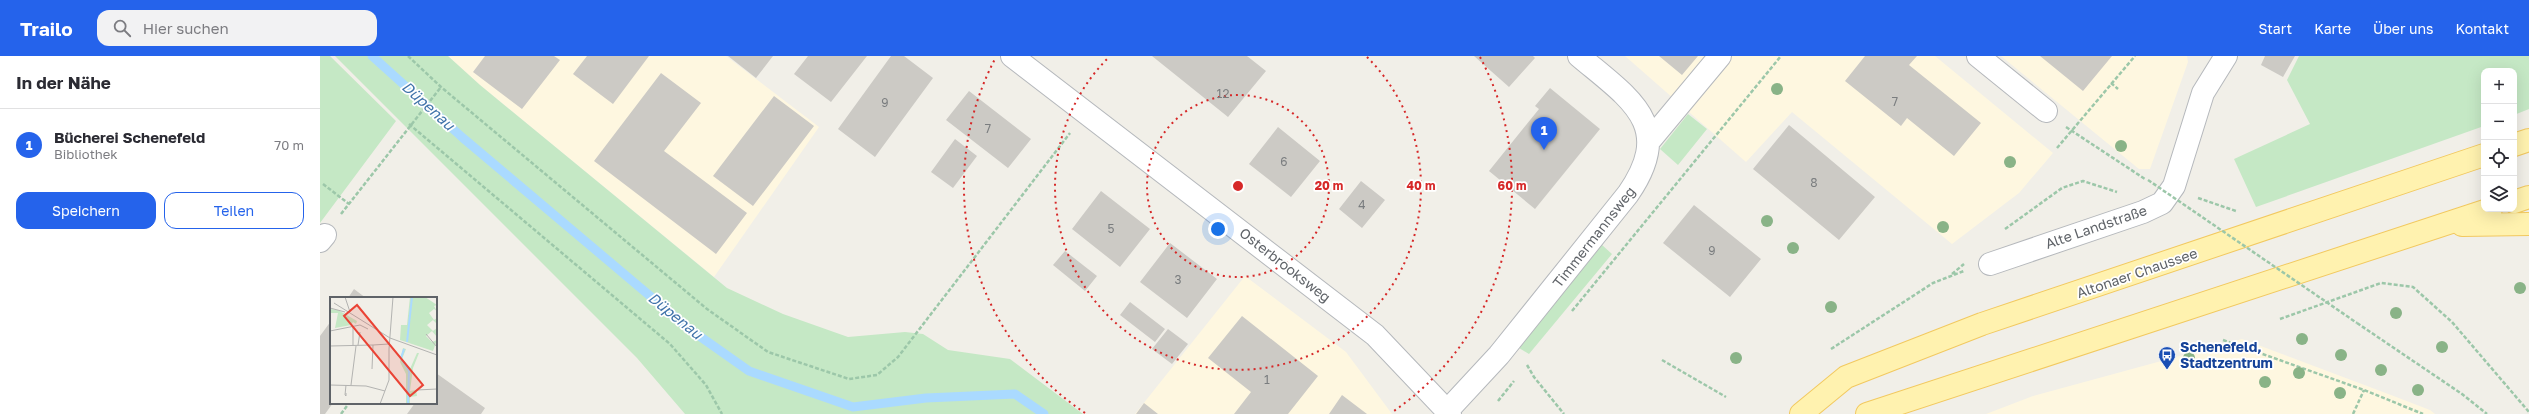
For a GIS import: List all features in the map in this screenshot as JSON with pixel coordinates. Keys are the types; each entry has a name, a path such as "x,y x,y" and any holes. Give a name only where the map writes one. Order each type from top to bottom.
{"main road":[{"path":"2517,144 2529,140"},
{"name":"Altonaer Chaussee","path":"1801,414 1846,377 1982,324 2481,156"},
{"path":"2517,201 2529,197"},
{"path":"1867,414 2269,284 2482,212"},
{"path":"2441,225 2529,224"}],"street":[{"name":"Osterbrooksweg","path":"1012,56 1375,335 1449,412"},
{"name":"Timmermannsweg","path":"1449,412 1499,355 1628,194 1640,177 1648,157 1650,140 1645,122 1637,108 1626,96 1579,56"},
{"path":"1650,140 1720,56"},
{"path":"1978,56 2046,111"},
{"name":"Alte Landstraße","path":"1980,262 2143,212 2162,202 2174,186 2203,93 2218,59"}],"path":[{"path":"408,56 441,87 707,309 768,352 850,379 877,375 898,357 1071,132"},
{"path":"1567,317 1781,56"},
{"path":"2057,148 2135,56"},
{"path":"2111,83 2118,89"},
{"path":"322,238 409,124 441,87"},
{"path":"409,124 670,344 706,385 722,414"},
{"path":"2078,136 2148,180 2462,394 2487,414"},
{"path":"2000,233 2062,188 2083,181 2124,194"},
{"path":"323,184 349,204"},
{"path":"2154,190 2157,184"},
{"path":"2192,195 2212,204 2233,208 2238,212"},
{"path":"1830,349 1933,283 1980,262"},
{"path":"1952,274 1980,262"},
{"path":"2280,319 2381,283 2413,287 2452,322 2529,412"},
{"path":"2223,340 2364,390 2423,414"},
{"path":"1523,371 1532,359"},
{"path":"1662,360 1726,397"},
{"path":"1527,365 1534,377 1564,414"},
{"path":"1498,401 1518,377"},
{"path":"2353,414 2364,390"},
{"path":"341,414 348,404"}],"shaded area":[{"path":"448,56 726,56 819,127 714,277 480,85"},
{"path":"1625,56 1935,56 2053,153 2019,193 1952,244 1792,112 1746,162"},
{"path":"2001,56 2187,56 2188,62 2150,169 2139,169"},
{"path":"1245,276 1346,352 1392,414 1135,414"},
{"path":"2242,339 2430,410 2435,414 1986,414 2033,396"}],"green space":[{"path":"320,56 330,56 396,121 320,223"},
{"path":"335,56 448,56 480,85 727,288 783,314 848,337 905,332 923,334 948,350 1010,359 1083,414 685,414 637,358"},
{"path":"2299,56 2529,56 2529,109 2517,114 2517,68 2481,68 2481,127 2256,207 2234,159 2310,124 2287,80"},
{"path":"1688,114 1707,129 1678,165 1660,149"},
{"path":"1602,245 1612,254 1529,354 1519,348"}],"building":[{"path":"485,56 554,56 560,60 522,109 473,72"},
{"path":"587,56 649,56 613,104 573,74"},
{"path":"728,56 773,56 756,78"},
{"path":"808,56 867,56 831,102 794,74"},
{"path":"891,56 904,56 933,78 875,157 838,129"},
{"path":"1152,56 1247,56 1266,71 1228,117"},
{"path":"1474,56 1533,56 1535,58 1509,87"},
{"path":"1659,56 1698,56 1682,75"},
{"path":"1865,56 1917,56 1909,65 1981,123 1954,156 1907,118 1901,126 1845,81"},
{"path":"2040,56 2112,56 2083,91"},
{"path":"2265,56 2295,56 2283,77 2261,65"},
{"path":"661,73 701,103 664,151 747,213 716,254 594,161"},
{"path":"1550,88 1600,129 1535,209 1489,171 1539,109 1535,106"},
{"path":"969,91 1031,139 1008,168 946,120"},
{"path":"774,96 814,126 753,206 713,176"},
{"path":"1789,125 1875,197 1839,240 1753,169"},
{"path":"1278,127 1320,161 1291,197 1249,164"},
{"path":"955,139 977,156 953,188 931,172"},
{"path":"1361,181 1385,200 1362,228 1339,209"},
{"path":"1101,191 1150,229 1120,267 1072,229"},
{"path":"1694,205 1761,259 1730,297 1663,243"},
{"path":"1170,243 1217,279 1187,318 1140,282"},
{"path":"1065,251 1097,276 1085,291 1053,265"},
{"path":"354,289 365,297 349,297"},
{"path":"1130,302 1165,329 1155,342 1120,315"},
{"path":"1242,316 1318,376 1288,414 1234,414 1251,392 1208,358"},
{"path":"330,322 330,404 332,404 325,414 320,414 320,336"},
{"path":"1168,329 1188,344 1172,364 1152,349"},
{"path":"437,374 485,408 481,414 407,414 414,404 437,404"},
{"path":"1342,395 1367,414 1329,414"},
{"path":"1144,403 1158,414 1136,414"}],"waterway":[{"name":"Düpenau","path":"372,56 463,138 688,328 749,371 853,407 926,398 1015,394 1044,414"}],"place":[{"name":"Bücherei Schenefeld","path":"1544,150"},
{"name":"Schenefeld, Stadtzentrum","path":"2167,370"}]}
